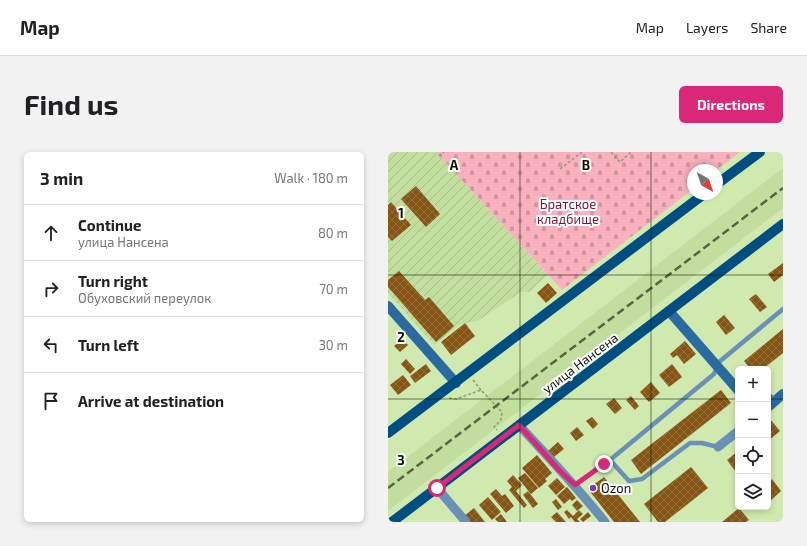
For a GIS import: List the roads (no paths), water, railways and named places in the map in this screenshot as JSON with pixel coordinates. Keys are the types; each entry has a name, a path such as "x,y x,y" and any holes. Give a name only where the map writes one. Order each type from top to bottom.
{"main road":[{"path":"723,180 760,152"},
{"path":"388,433 696,200"},
{"name":"улица Нансена","path":"392,522 783,224"}],"street":[{"path":"388,306 456,382"},
{"path":"669,311 735,387"},
{"path":"771,404 783,394"},
{"path":"519,425 559,470 575,485 605,522"},
{"path":"718,447 735,433"},
{"path":"437,488 466,522"}],"lane":[{"path":"575,485 610,460 714,374 719,362 783,309"},
{"path":"610,460 629,481 635,482 642,479 690,444 702,443 718,447"}],"railway":[{"path":"388,488 783,188"}],"place":[{"name":"Ozon","path":"593,488"}],"park label":[{"name":"Братское кладбище","path":"568,212"}]}
